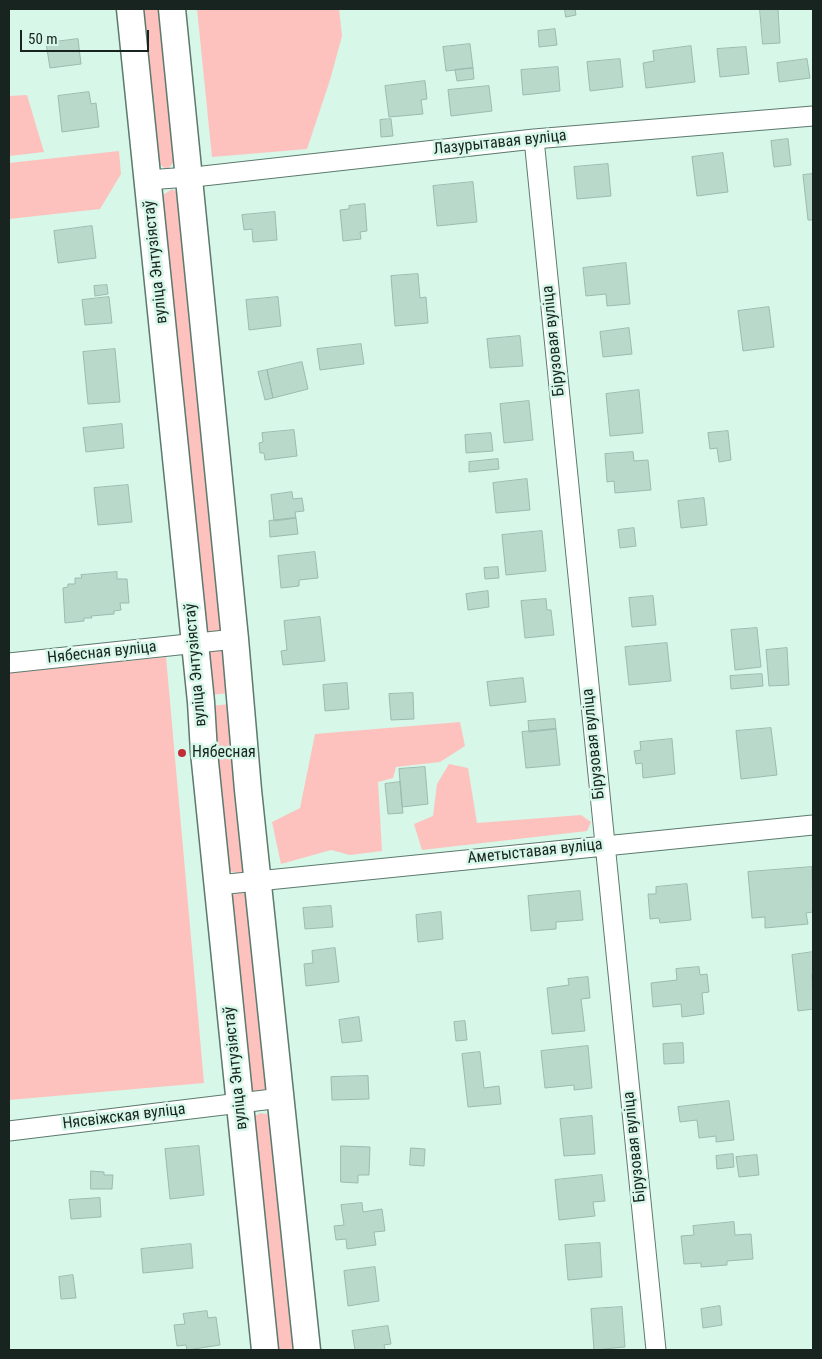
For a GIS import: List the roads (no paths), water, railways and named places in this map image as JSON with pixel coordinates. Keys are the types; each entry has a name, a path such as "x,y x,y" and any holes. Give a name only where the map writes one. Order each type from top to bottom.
{"street":[{"name":"вуліца Энтузіястаў","path":"130,9 265,1350"},
{"path":"172,9 258,880 307,1350"},
{"name":"Лазурытавая вуліца","path":"147,180 534,139 813,116"},
{"name":"Бірузовая вуліца","path":"534,139 656,1350"},
{"name":"Нябесная вуліца","path":"9,663 235,639"},
{"name":"Аметыставая вуліца","path":"218,885 813,825"},
{"name":"Нясвіжская вуліца","path":"9,1131 281,1098"}],"place":[{"name":"Нябесная","path":"182,753"}]}
